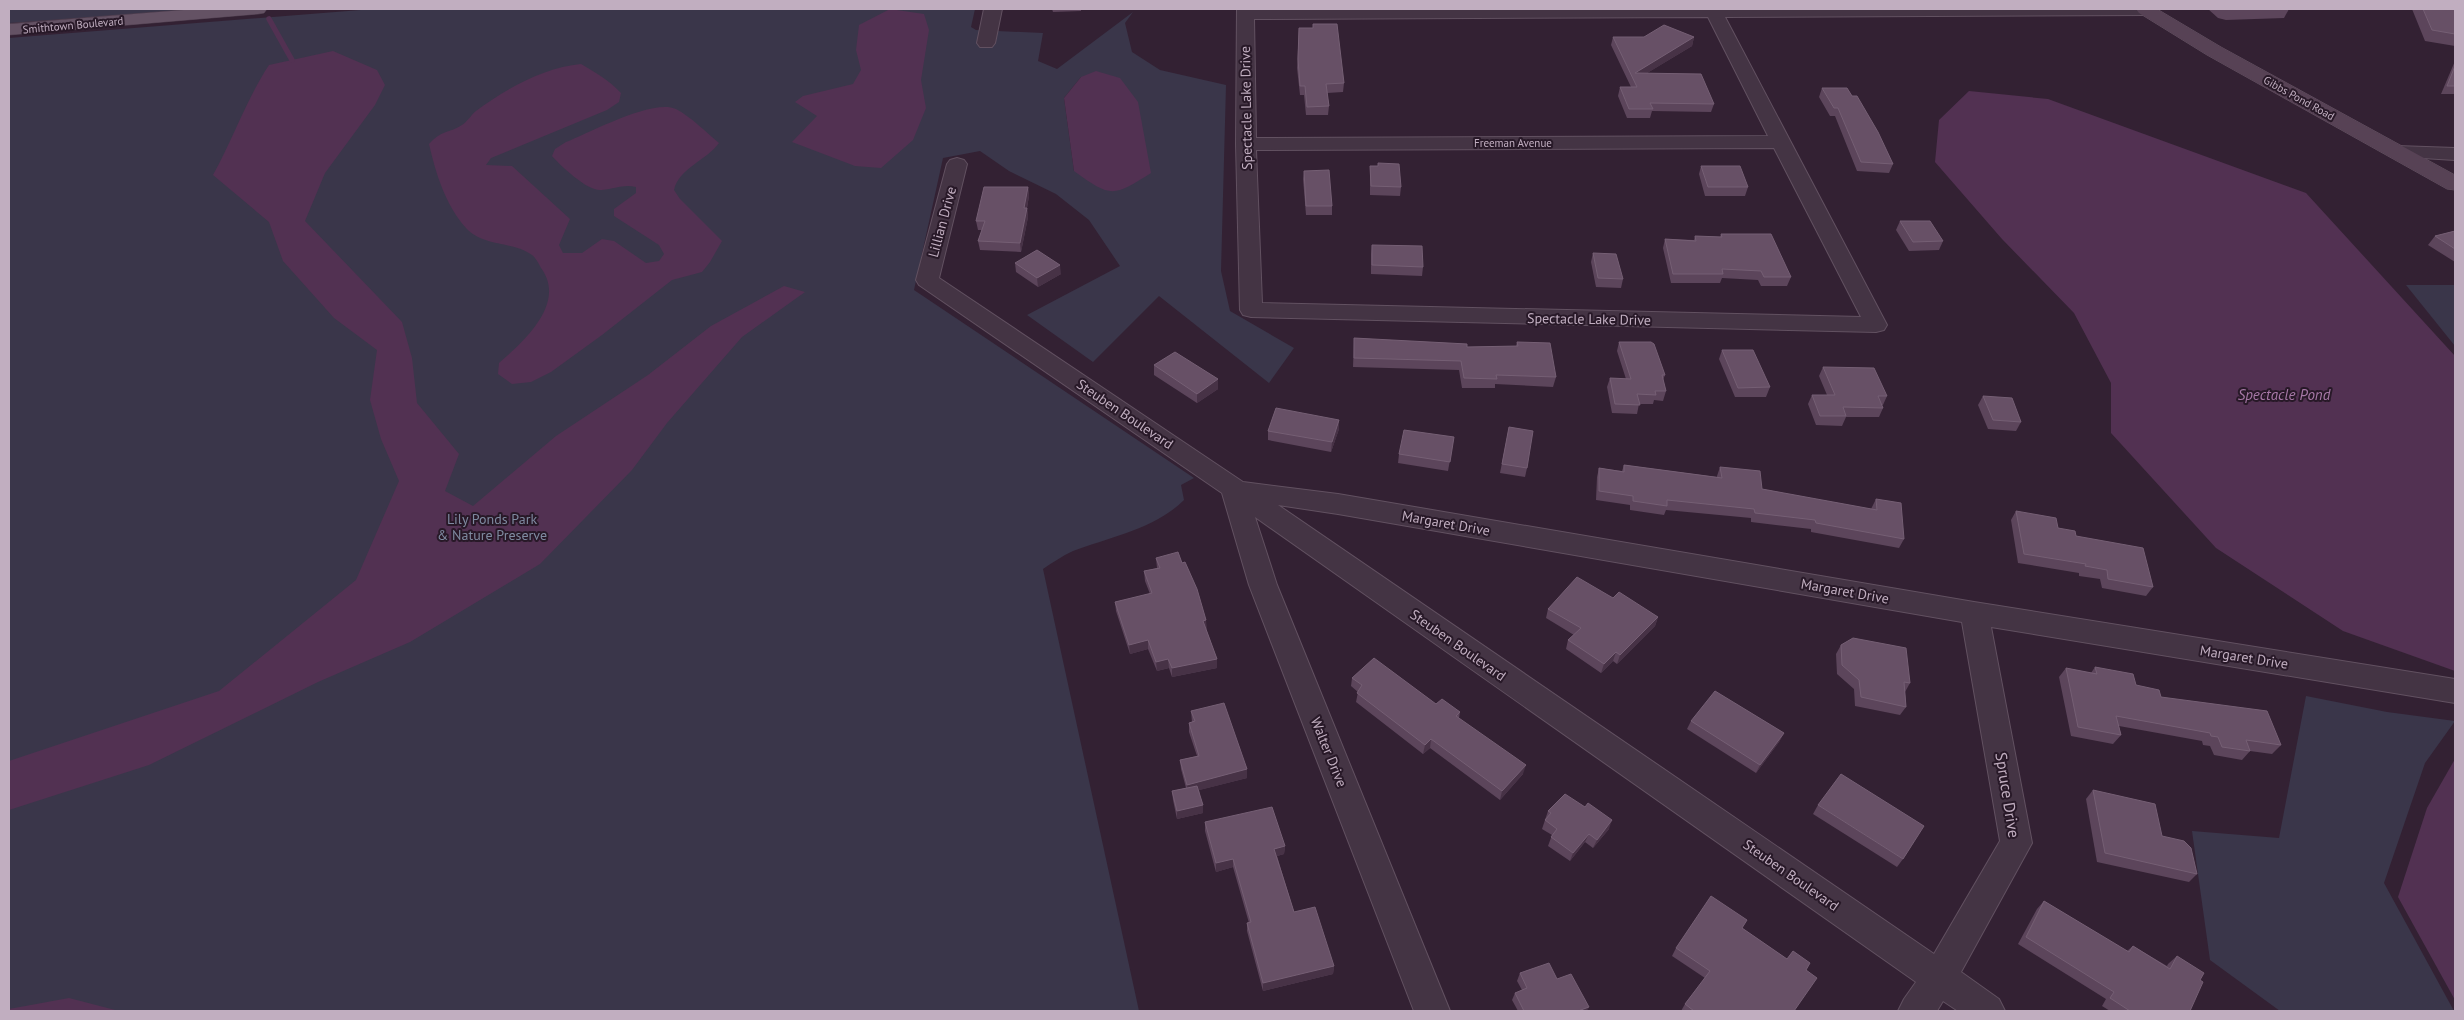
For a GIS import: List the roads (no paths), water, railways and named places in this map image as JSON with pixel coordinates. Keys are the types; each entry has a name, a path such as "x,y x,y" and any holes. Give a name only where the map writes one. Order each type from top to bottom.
{"main road":[{"name":"Smithtown Boulevard","path":"9,30 258,9"}],"street":[{"path":"986,43 993,9"},
{"path":"1245,11 1714,12 2145,9"},
{"name":"Gibbs Pond Road","path":"2145,9 2214,51 2455,184"},
{"name":"Spectacle Lake Drive","path":"1245,11 1246,144 1251,310 1876,325 1714,12"},
{"name":"Freeman Avenue","path":"1246,144 1781,142"},
{"path":"2397,152 2455,154"},
{"name":"Lillian Drive","path":"928,280 958,164"},
{"name":"Steuben Boulevard","path":"928,280 1987,1011"},
{"name":"Margaret Drive","path":"1234,490 1338,504 1974,613 2455,692"},
{"name":"Walter Drive","path":"1234,490 1263,585 1432,1011"},
{"name":"Spruce Drive","path":"1916,1011 1939,978 2016,843 1999,741 1974,613"}],"water":[{"path":"890,9 924,14 929,30 921,80 926,108 913,140 881,168 855,166 792,142 817,116 795,102 803,96 853,84 861,70 856,50 859,25"},
{"path":"333,51 377,70 385,85 375,105 325,173 305,221 402,322 412,358 417,403 459,454 445,491 473,506 556,436 648,375 711,326 784,286 805,292 742,337 667,423 632,470 540,564 410,642 318,682 149,765 9,810 9,761 219,691 356,580 399,481 381,439 370,400 377,350 334,318 283,261 269,222 213,175 253,92 269,65"},
{"path":"581,64 602,77 621,93 619,102 607,110 491,158 486,165 512,166 570,219 559,245 563,253 582,253 602,239 614,241 646,263 659,261 664,254 659,245 614,216 614,209 636,193 636,187 627,186 596,190 575,178 552,156 555,149 566,142 621,118 652,108 666,107 676,109 693,120 719,143 681,176 674,190 680,199 722,241 702,272 672,280 551,372 531,382 512,384 498,374 499,363 520,344 539,320 546,308 549,295 548,281 532,255 516,248 481,238 466,228 452,209 442,188 429,144 442,134 462,125 476,111 512,87 540,74"},
{"path":"1096,71 1120,78 1138,102 1151,173 1120,190 1105,190 1074,171 1064,98 1081,77"},
{"name":"Spectacle Pond","path":"1969,91 2048,99 2306,193 2455,356 2455,671 2343,631 2216,548 2111,433 2111,383 2074,313 2002,239 1935,162 1939,120"},
{"path":"2455,759 2455,1000 2398,897 2427,808"},
{"path":"69,998 119,1011 9,1011 9,1009"}],"waterway":[{"path":"269,19 292,60"}],"park label":[{"name":"Lily Ponds Park & Nature Preserve","path":"492,528"}]}
